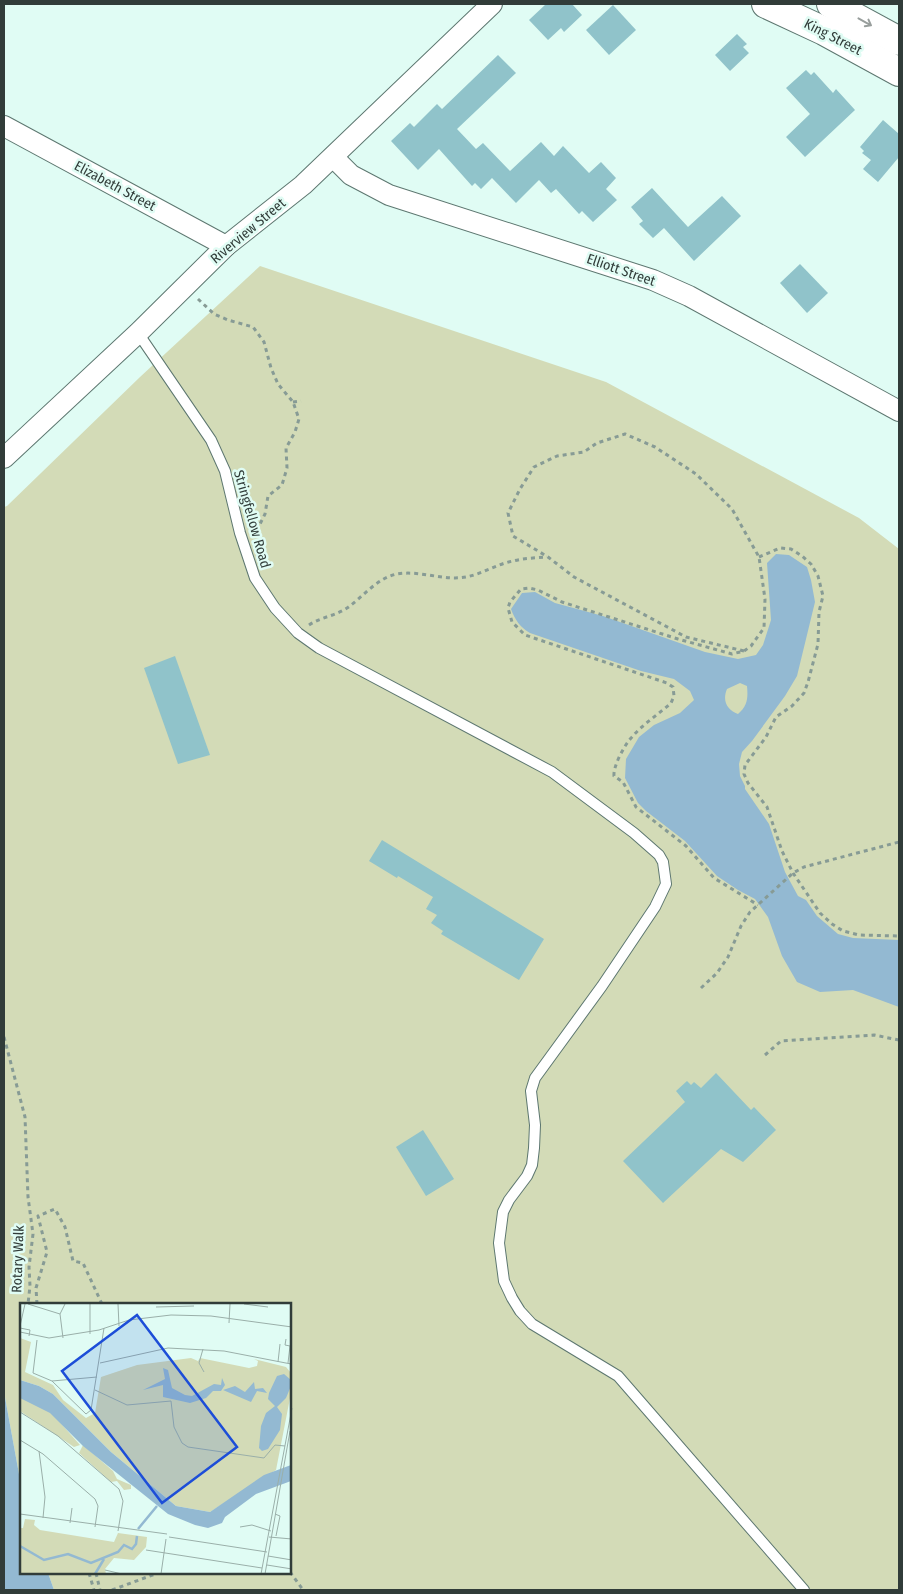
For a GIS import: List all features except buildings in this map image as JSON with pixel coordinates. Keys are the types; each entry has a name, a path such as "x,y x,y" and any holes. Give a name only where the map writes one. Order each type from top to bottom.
{"main road":[{"name":"King Street","path":"766,4 824,31 899,72"},
{"name":"King Street","path":"831,4 899,41"}],"street":[{"name":"Riverview Street","path":"4,458 138,333 226,246 304,185 492,4"},
{"name":"Elizabeth Street","path":"4,126 226,246"},
{"name":"Elliott Street","path":"333,157 351,175 389,195 662,284 689,296 899,411"}],"lane":[{"name":"Stringfellow Road","path":"138,333 211,440 225,471 240,533 255,578 275,608 298,633 319,648 552,772 634,833 659,855 665,870 666,884 655,907 602,986 535,1078 531,1091 535,1125 532,1164 527,1176 509,1200 504,1212 499,1243 504,1281 520,1311 532,1324 618,1376 804,1590"}],"path":[{"path":"184,287 214,314 253,327 264,342 271,368 278,384 293,402 299,419 295,432 286,448 287,468 282,486 268,496 265,514 256,530 240,533"},
{"path":"293,402 301,400"},
{"path":"744,651 686,636 574,577 548,557 513,536 508,512 534,467 558,456 584,452 597,443 625,434 655,447 696,474 732,509 759,557 765,599 764,628 751,646 744,651 732,654 562,602 538,590 529,588 521,589 510,602 508,608 512,622 525,635 667,683 673,687 674,696 672,703 631,737 616,764 614,776 623,782 636,807 686,846 714,878 758,905"},
{"path":"759,557 780,548 791,549 811,564 818,576 822,596 819,612 818,644 804,693 792,706 776,717 766,737 745,765 744,774 748,783 767,807 782,851 793,873 813,904 832,924 843,931 858,935 899,936"},
{"path":"298,633 320,618 348,608 382,580 396,574 416,573 465,577 512,561 548,557"},
{"path":"701,988 728,957 741,926 750,912 793,873 804,867 899,842"},
{"path":"765,1055 781,1041 874,1035 899,1040"},
{"name":"Rotary Walk","path":"4,1037 25,1117 28,1198 33,1234 29,1267 28,1303"},
{"path":"37,1303 36,1288 47,1252 38,1216 55,1209 65,1227 73,1261 82,1263 102,1303"},
{"path":"291,1573 303,1590"},
{"path":"89,1574 94,1590"},
{"path":"96,1574 100,1590"},
{"path":"112,1590 155,1574"}],"green space":[{"path":"260,266 606,382 859,518 899,549 899,1590 54,1590 48,1574 291,1574 291,1303 20,1303 20,1480 4,1392 4,507"}],"water":[{"path":"776,554 789,555 807,567 815,602 797,676 785,696 742,752 739,764 740,776 745,789 769,824 785,872 798,896 806,900 817,916 838,934 853,938 899,940 899,1007 853,990 820,992 797,982 782,956 768,917 755,899 717,876 685,841 638,803 625,778 626,759 639,737 654,725 680,713 694,700 690,691 674,679 641,671 530,633 518,623 511,609 522,593 535,592 555,603 603,616 705,652 738,659 756,655 763,645 771,620 767,563","holes":["740,683 747,686 747,701 744,708 738,714 726,704 727,689"]},
{"path":"4,1392 20,1480 20,1574 48,1574 54,1590 4,1590"}]}
